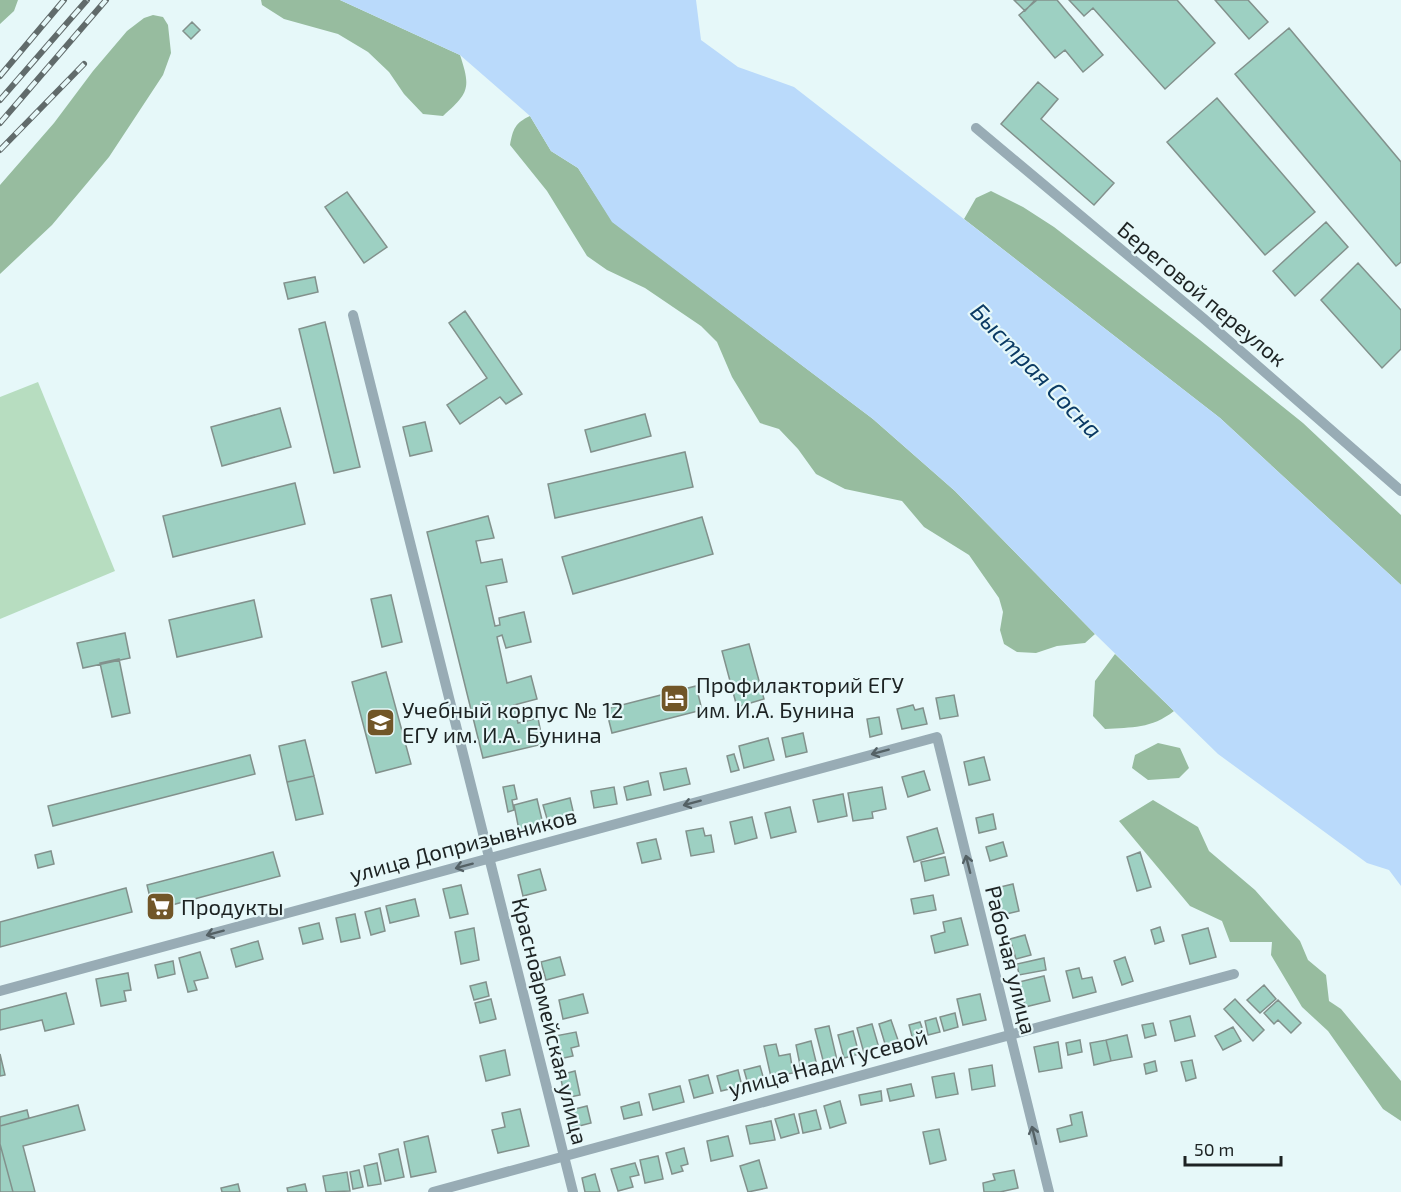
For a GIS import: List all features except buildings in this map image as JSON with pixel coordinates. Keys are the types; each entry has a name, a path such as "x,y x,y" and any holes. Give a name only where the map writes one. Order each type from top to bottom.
{"street":[{"name":"Береговой переулок","path":"976,128 1203,318 1401,491"},
{"name":"Красноармейская улица","path":"353,315 573,1192"},
{"name":"улица Допризывников","path":"0,991 937,737"},
{"name":"Рабочая улица","path":"937,737 1049,1192"},
{"name":"улица Нади Гусевой","path":"433,1192 1234,974"}],"green space":[{"path":"0,0 18,0 14,11 0,24"},
{"path":"261,0 340,0 460,55 466,75 463,95 443,116 423,114 404,94 389,72 368,52 338,34 284,19 262,5"},
{"path":"153,15 163,17 168,25 171,53 163,75 109,157 52,225 0,274 0,185 54,123 127,31 144,18"},
{"path":"530,116 551,151 578,168 613,222 873,419 955,491 1095,634 1085,643 1057,646 1036,653 1017,652 1004,644 1000,630 1003,612 999,598 969,555 924,527 902,501 845,489 816,474 798,449 779,429 760,423 732,377 717,342 701,326 645,288 607,270 587,256 547,191 510,145 516,127"},
{"path":"991,191 1023,207 1054,227 1200,340 1303,423 1401,515 1401,585 1220,418 964,219 976,198"},
{"path":"38,382 115,571 0,619 0,397"},
{"path":"1115,654 1174,711 1149,724 1105,729 1093,716 1095,681"},
{"path":"1158,743 1180,748 1189,768 1179,778 1148,780 1132,768 1135,755"},
{"path":"1153,800 1198,827 1209,851 1255,890 1300,941 1308,960 1326,975 1329,1001 1341,1009 1401,1081 1401,1121 1383,1109 1328,1031 1302,1007 1271,955 1272,942 1230,942 1222,921 1190,906 1119,821"}],"water":[{"name":"Быстрая Сосна","path":"340,0 696,0 701,40 738,67 794,87 1220,418 1401,585 1401,886 1389,870 1367,863 1218,754 1095,634 955,491 873,419 612,222 578,168 551,151 530,116 460,55"}],"railway":[{"path":"0,76 64,0"},
{"path":"0,100 87,0"},
{"path":"0,123 106,0"},
{"path":"0,150 84,64"}],"place":[{"name":"Профилакторий ЕГУ им. И.А. Бунина","path":"675,698"},
{"name":"Учебный корпус № 12 ЕГУ им. И.А. Бунина","path":"381,723"},
{"name":"Продукты","path":"160,907"}]}
